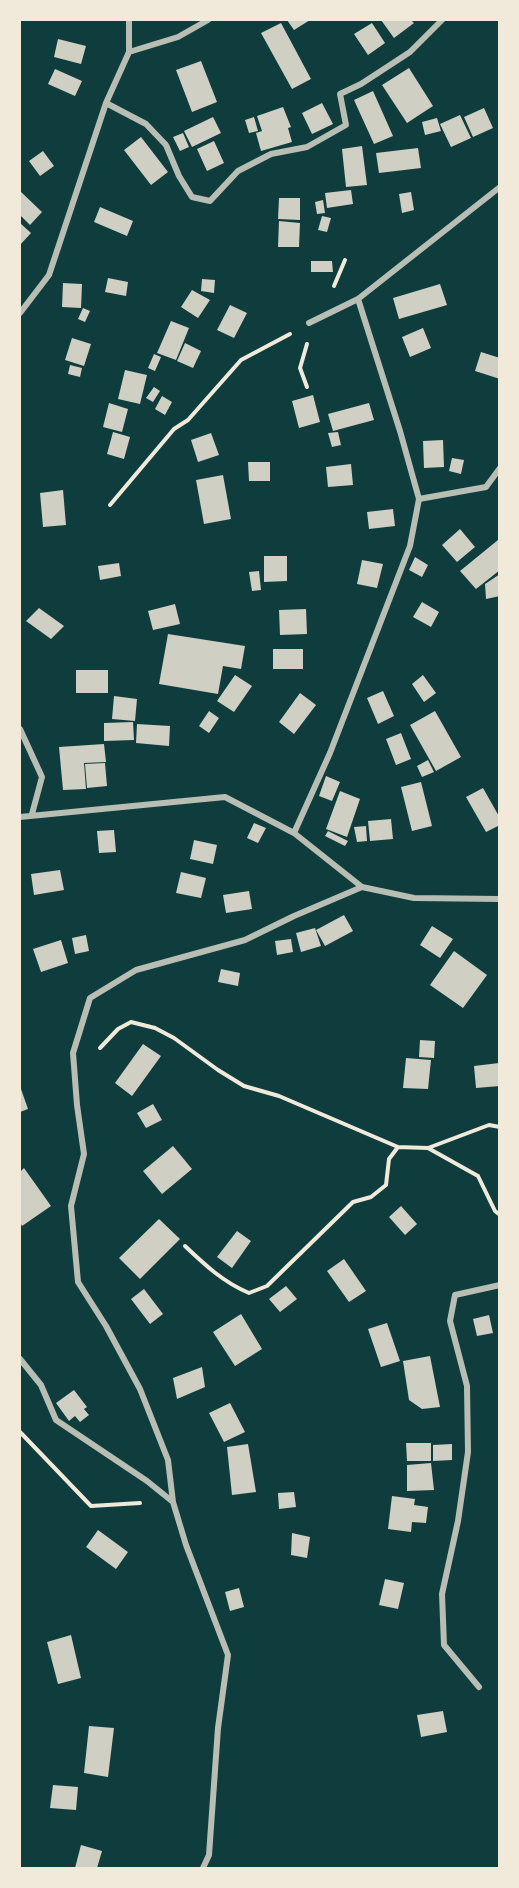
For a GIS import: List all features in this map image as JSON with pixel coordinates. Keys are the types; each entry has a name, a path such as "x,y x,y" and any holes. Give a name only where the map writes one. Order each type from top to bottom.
{"street":[{"path":"20,313 49,275 106,103 129,52 129,20"},
{"path":"129,52 178,37 208,20"},
{"path":"106,103 146,124 166,145 179,176 192,196 210,201 238,171 272,154 307,147 345,125 340,94 361,84 410,52 442,20"},
{"path":"309,323 358,299 500,187"},
{"path":"294,833 330,753 407,556 419,499 358,299"},
{"path":"419,499 486,487 500,468"},
{"path":"20,729 42,777 32,814"},
{"path":"20,817 32,814 225,797 294,833 362,888 414,898 500,899"},
{"path":"203,1869 209,1855 218,1728 228,1655 186,1545 173,1502 168,1460 140,1389 78,1281 71,1206 84,1155 73,1053 90,998 136,970 245,940 294,916 362,888"},
{"path":"479,1687 444,1645 442,1594 458,1521 468,1452 467,1386 450,1321 456,1295 500,1285"},
{"path":"20,1359 41,1385 56,1420 147,1480 173,1502"}],"path":[{"path":"110,505 174,429 188,420 241,360 309,323"},
{"path":"73,1053 97,1050 118,1029 131,1022 155,1028 174,1038 244,1086 279,1096 398,1147 428,1148 489,1125 500,1126"},
{"path":"185,1246 215,1274 235,1287 249,1293 267,1286 353,1202 372,1197 386,1185 389,1159 398,1147"},
{"path":"428,1148 478,1176 495,1211 500,1215"},
{"path":"20,1432 92,1506 173,1502"}],"building":[{"path":"287,20 310,20 294,30"},
{"path":"381,20 411,20 414,23 394,38"},
{"path":"281,23 311,79 292,89 261,33"},
{"path":"372,23 385,43 368,55 354,34"},
{"path":"58,39 86,46 81,64 54,57"},
{"path":"201,61 217,102 192,112 176,70"},
{"path":"409,68 433,106 407,123 382,85"},
{"path":"55,69 82,81 75,96 48,84"},
{"path":"373,91 393,136 374,144 354,100"},
{"path":"322,103 333,124 312,134 302,113"},
{"path":"283,107 291,127 288,128 292,142 261,151 256,133 262,131 257,116"},
{"path":"484,108 493,128 473,137 464,117"},
{"path":"460,115 471,138 451,147 440,124"},
{"path":"213,117 221,133 192,147 184,131"},
{"path":"254,117 258,131 249,133 245,120"},
{"path":"437,118 441,131 425,135 422,122"},
{"path":"183,133 189,147 180,151 173,137"},
{"path":"141,137 168,172 151,185 124,150"},
{"path":"214,141 224,163 207,171 197,149"},
{"path":"362,146 367,185 346,187 342,149"},
{"path":"418,148 421,168 379,173 376,153"},
{"path":"43,151 54,166 40,176 29,161"},
{"path":"351,190 353,204 327,208 325,193"},
{"path":"20,191 42,212 30,225 20,215"},
{"path":"411,192 414,210 402,213 399,194"},
{"path":"279,198 300,198 300,220 278,219"},
{"path":"323,200 325,213 317,214 315,202"},
{"path":"100,207 133,221 127,236 94,222"},
{"path":"322,216 331,218 327,232 318,230"},
{"path":"279,221 300,223 299,247 278,247"},
{"path":"20,223 31,233 20,245"},
{"path":"311,261 332,261 333,272 311,272"},
{"path":"108,278 128,282 126,296 105,292"},
{"path":"202,279 215,280 214,293 201,291"},
{"path":"63,283 82,284 81,308 62,307"},
{"path":"440,284 447,305 399,319 393,298"},
{"path":"192,290 210,300 198,318 181,307"},
{"path":"230,305 247,313 234,338 217,330"},
{"path":"83,308 90,311 85,322 78,319"},
{"path":"171,321 189,328 176,360 157,353"},
{"path":"423,328 431,348 410,357 402,337"},
{"path":"72,338 91,344 84,366 65,360"},
{"path":"185,343 201,351 193,368 177,361"},
{"path":"481,352 500,358 500,379 475,371"},
{"path":"154,354 161,357 155,371 148,368"},
{"path":"70,365 82,368 80,377 68,374"},
{"path":"125,370 147,375 140,404 118,399"},
{"path":"154,387 160,391 153,402 146,398"},
{"path":"313,395 320,422 299,428 292,401"},
{"path":"162,396 172,402 165,415 155,409"},
{"path":"109,403 128,409 122,432 103,427"},
{"path":"369,403 374,420 333,431 328,414"},
{"path":"113,432 130,437 124,459 107,454"},
{"path":"338,432 341,445 332,447 328,433"},
{"path":"211,433 219,455 198,462 191,440"},
{"path":"443,440 444,467 424,468 423,441"},
{"path":"452,458 464,460 461,474 449,471"},
{"path":"248,462 270,462 270,481 249,481"},
{"path":"351,464 353,485 328,487 326,467"},
{"path":"223,475 231,519 204,524 196,480"},
{"path":"63,490 66,525 43,527 40,493"},
{"path":"393,509 395,526 369,529 367,512"},
{"path":"460,529 475,547 457,562 442,545"},
{"path":"498,540 500,542 500,570 476,589 460,571"},
{"path":"264,556 287,556 287,581 264,582"},
{"path":"415,557 428,565 422,577 409,570"},
{"path":"362,560 383,564 377,588 357,584"},
{"path":"119,563 121,576 100,580 98,566"},
{"path":"259,571 261,590 252,591 249,572"},
{"path":"500,574 500,596 486,599 485,584"},
{"path":"422,602 439,612 431,627 413,617"},
{"path":"175,604 180,624 153,630 148,611"},
{"path":"39,608 64,626 51,639 26,621"},
{"path":"306,609 307,634 280,635 279,610"},
{"path":"168,634 245,646 241,669 223,666 218,694 159,684"},
{"path":"273,649 303,649 303,669 273,669"},
{"path":"76,670 108,670 108,693 76,693"},
{"path":"235,675 252,686 234,712 217,701"},
{"path":"423,675 436,693 424,702 412,684"},
{"path":"383,691 394,716 378,724 367,698"},
{"path":"300,693 316,705 294,734 279,722"},
{"path":"114,696 137,699 135,721 112,719"},
{"path":"209,711 219,718 209,733 199,726"},
{"path":"435,711 461,757 436,771 410,725"},
{"path":"133,722 134,740 104,741 104,723"},
{"path":"137,724 170,726 169,746 136,743"},
{"path":"401,733 411,759 396,765 386,739"},
{"path":"104,744 106,762 84,763 86,789 63,790 59,747"},
{"path":"428,760 434,772 422,777 417,766"},
{"path":"105,763 107,786 87,788 85,764"},
{"path":"326,776 340,782 332,801 319,796"},
{"path":"421,782 432,826 412,831 401,787"},
{"path":"483,788 500,818 500,825 486,832 466,797"},
{"path":"340,791 360,799 347,837 326,829"},
{"path":"391,819 393,839 370,841 368,821"},
{"path":"254,823 266,828 258,843 247,838"},
{"path":"366,826 367,841 357,842 354,827"},
{"path":"114,830 116,852 99,853 97,831"},
{"path":"328,831 348,841 345,846 325,836"},
{"path":"194,840 217,845 213,864 190,859"},
{"path":"60,870 64,890 34,895 31,874"},
{"path":"181,872 206,878 201,898 176,893"},
{"path":"249,891 252,909 226,913 223,895"},
{"path":"344,915 353,931 325,946 316,930"},
{"path":"432,926 453,939 440,958 420,945"},
{"path":"315,928 321,946 301,952 296,933"},
{"path":"86,935 89,951 75,954 72,938"},
{"path":"291,939 293,952 277,955 275,941"},
{"path":"61,940 68,963 41,972 33,949"},
{"path":"454,951 487,975 463,1008 430,985"},
{"path":"221,969 240,973 238,986 218,982"},
{"path":"420,1040 435,1041 434,1058 419,1057"},
{"path":"143,1044 161,1056 132,1096 115,1083"},
{"path":"406,1058 431,1060 428,1089 403,1088"},
{"path":"499,1063 500,1086 476,1088 474,1066"},
{"path":"20,1090 28,1109 20,1112"},
{"path":"153,1104 162,1120 146,1128 137,1113"},
{"path":"173,1146 192,1169 162,1194 143,1171"},
{"path":"24,1168 51,1206 22,1226 20,1222 20,1172"},
{"path":"401,1206 417,1224 405,1235 389,1217"},
{"path":"159,1219 180,1239 140,1279 119,1258"},
{"path":"237,1231 251,1241 232,1268 217,1257"},
{"path":"344,1259 366,1291 349,1302 327,1271"},
{"path":"286,1286 297,1299 280,1312 269,1299"},
{"path":"144,1289 163,1314 150,1324 131,1299"},
{"path":"241,1314 262,1349 235,1366 213,1332"},
{"path":"489,1315 493,1333 477,1336 473,1319"},
{"path":"387,1323 400,1361 381,1367 368,1329"},
{"path":"430,1356 440,1407 422,1409 409,1400 403,1361"},
{"path":"202,1367 205,1387 177,1399 173,1378"},
{"path":"74,1390 87,1407 84,1409 89,1415 80,1422 75,1416 69,1421 56,1403"},
{"path":"230,1403 245,1432 224,1442 209,1413"},
{"path":"406,1443 431,1443 431,1461 407,1461"},
{"path":"248,1444 256,1492 232,1495 227,1447"},
{"path":"452,1444 452,1460 433,1461 433,1445"},
{"path":"431,1463 434,1490 407,1491 407,1465"},
{"path":"294,1492 296,1507 279,1509 278,1493"},
{"path":"392,1496 415,1499 414,1505 428,1507 426,1523 412,1522 411,1532 388,1529"},
{"path":"98,1530 128,1552 116,1569 86,1547"},
{"path":"292,1533 310,1537 307,1558 291,1555"},
{"path":"385,1579 404,1583 398,1609 379,1605"},
{"path":"239,1588 244,1607 230,1611 225,1592"},
{"path":"71,1635 81,1678 58,1684 47,1642"},
{"path":"443,1711 447,1732 421,1737 417,1715"},
{"path":"89,1726 114,1728 108,1777 84,1773"},
{"path":"53,1785 78,1787 76,1810 50,1808"},
{"path":"81,1845 102,1851 97,1868 75,1868"}]}
